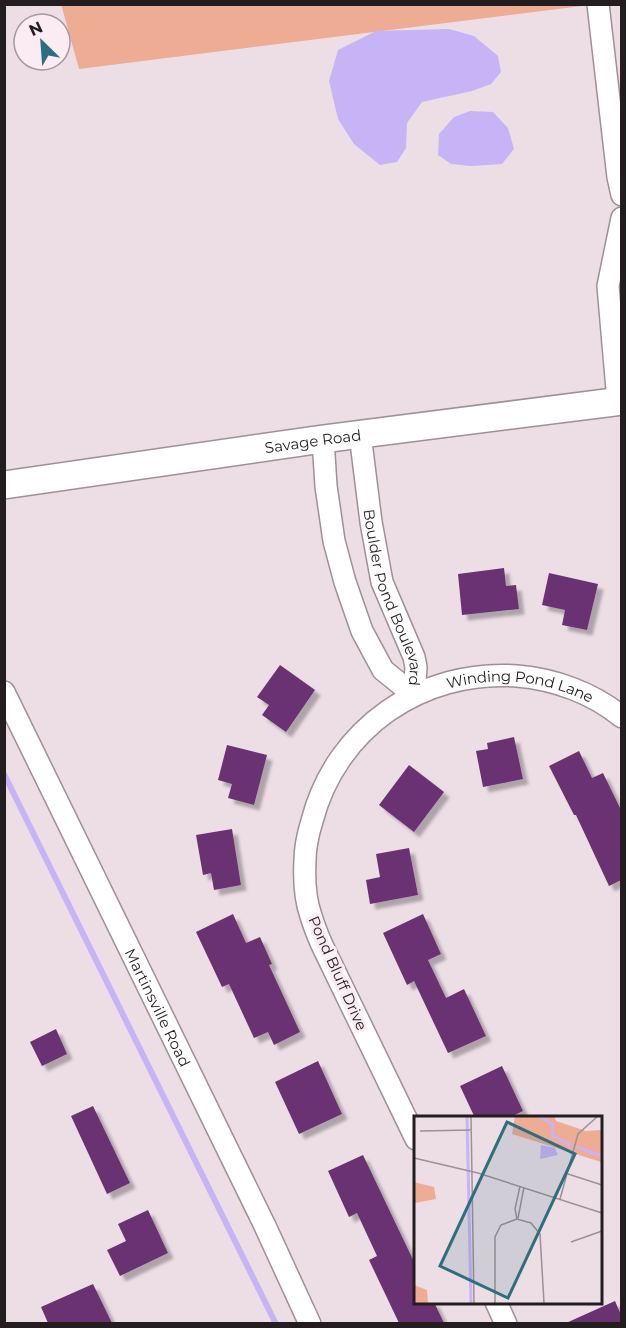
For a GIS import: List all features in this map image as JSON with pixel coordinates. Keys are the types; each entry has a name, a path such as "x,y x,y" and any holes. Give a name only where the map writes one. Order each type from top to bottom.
{"street":[{"path":"598,4 620,183"},
{"path":"620,401 608,286 621,218"},
{"name":"Savage Road","path":"4,485 322,439 620,401"},
{"name":"Boulder Pond Boulevard","path":"360,434 371,522 382,582 414,657 416,666 414,695"},
{"name":"Boulder Pond Boulevard","path":"322,439 334,541 362,631 382,670 414,695"},
{"name":"Winding Pond Lane","path":"414,695 470,677 498,675 533,677 560,684 587,695 621,717"},
{"name":"Martinsville Road","path":"4,692 255,1204 310,1323"},
{"name":"Pond Bluff Drive","path":"414,695 381,715 371,724 332,770 317,802 304,859 310,914 322,945 414,1135"},
{"path":"497,1304 506,1323"}],"shaded area":[{"path":"61,4 590,5 79,69 72,44 72,12 63,12"},
{"path":"449,29 474,36 498,56 501,72 491,84 472,91 422,102 407,123 406,148 397,162 380,165 354,144 338,119 329,81 338,50 376,31"},
{"path":"470,111 493,112 508,128 514,149 502,164 471,166 451,164 438,155 439,134 454,117"}],"building":[{"path":"504,568 506,586 516,585 519,609 462,615 458,574"},
{"path":"549,573 598,584 587,630 562,625 565,610 542,605"},
{"path":"280,665 315,690 286,732 262,715 269,705 257,697"},
{"path":"514,737 523,779 483,787 476,751 488,749 487,743"},
{"path":"227,745 267,755 254,805 228,798 232,784 218,780"},
{"path":"579,751 592,778 603,773 621,810 621,880 609,886 576,815 549,766"},
{"path":"409,765 444,792 414,832 379,805"},
{"path":"232,829 241,885 214,890 211,873 203,875 196,835"},
{"path":"409,848 418,895 370,904 366,880 380,877 376,854"},
{"path":"233,914 246,943 260,937 272,964 269,965 300,1032 274,1045 268,1032 254,1038 229,984 222,987 196,932"},
{"path":"423,914 441,954 428,960 446,998 464,989 486,1036 448,1053 414,981 407,985 383,933"},
{"path":"56,1029 67,1054 42,1066 30,1042"},
{"path":"318,1061 342,1114 299,1134 275,1082"},
{"path":"502,1066 523,1111 512,1116 474,1116 460,1086"},
{"path":"93,1106 130,1183 107,1194 71,1116"},
{"path":"363,1155 414,1262 414,1304 435,1304 444,1323 399,1323 369,1260 377,1256 357,1213 349,1217 328,1171"},
{"path":"148,1210 168,1253 120,1276 107,1250 126,1241 118,1224"},
{"path":"93,1284 112,1323 48,1323 41,1307"},
{"path":"615,1301 621,1315 621,1323 566,1323"}],"waterway":[{"path":"4,774 276,1324"}]}
